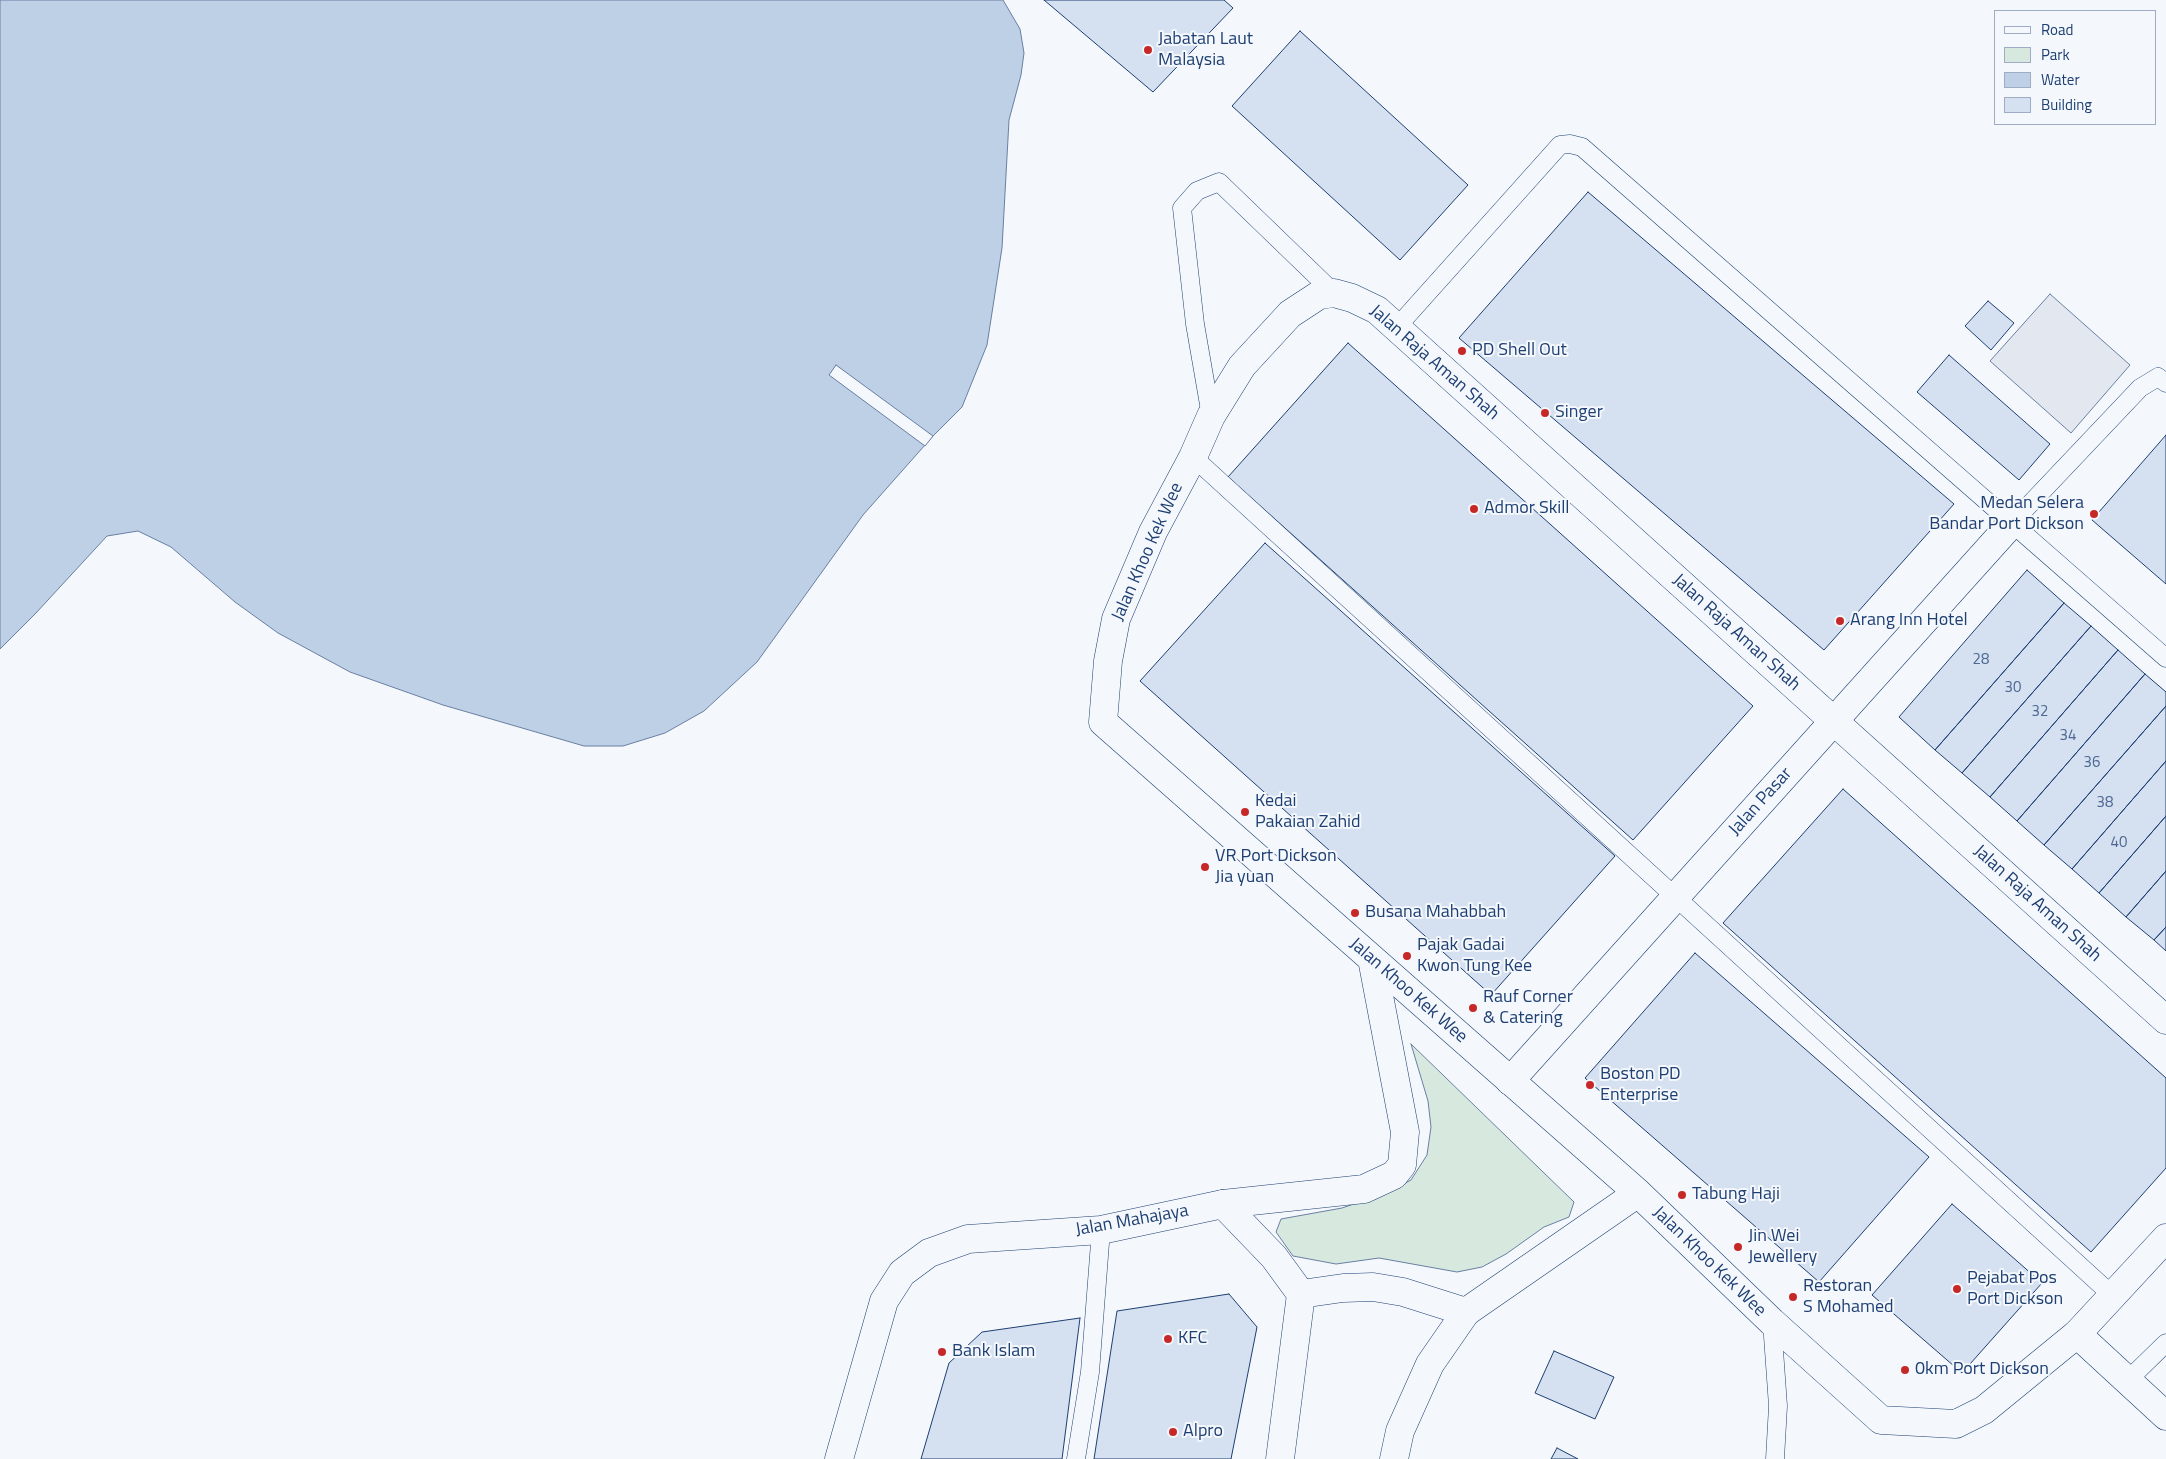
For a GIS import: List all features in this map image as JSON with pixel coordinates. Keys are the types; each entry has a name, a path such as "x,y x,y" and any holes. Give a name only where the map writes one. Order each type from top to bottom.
{"street":[{"name":"Jalan Khoo Kek Wee","path":"1334,294 1319,296 1290,314 1242,366 1211,416 1193,457 1153,532 1116,619 1108,661 1103,722 1638,1193 1772,1322 1881,1420 1956,1424 1984,1410 2076,1334 2166,1238"},
{"name":"Jalan Raja Aman Shah","path":"1334,294 1352,298 1377,310 1397,327 2166,1020"},
{"name":"Jalan Pasar","path":"1510,1080 2012,523"},
{"name":"Jalan Mahajaya","path":"839,1459 884,1301 902,1274 929,1253 968,1239 1101,1230 1223,1204 1364,1189 1394,1175 1402,1165 1405,1132 1372,959"},
{"path":"1394,1459 1400,1431 1430,1364 1466,1312 1638,1193"},
{"path":"1223,1204 1274,1256 1301,1294 1280,1459"},
{"path":"1301,1294 1343,1288 1373,1287 1403,1292 1466,1312"},
{"path":"2076,1334 2166,1416"}],"lane":[{"path":"1397,327 1560,145 1570,144 1582,147 2166,658"},
{"path":"1211,416 1195,324 1182,208 1197,191 1219,182 1334,294"},
{"path":"2012,523 2140,388 2158,377 2166,383"},
{"path":"1193,457 2113,1296"},
{"path":"1076,1459 1090,1372 1101,1230"},
{"path":"1772,1322 1778,1406 1775,1459"},
{"path":"2127,1381 2166,1343"}],"green space":[{"path":"1411,1044 1574,1202 1569,1217 1544,1227 1506,1254 1482,1267 1457,1272 1379,1258 1336,1264 1293,1256 1276,1232 1281,1219 1342,1208 1384,1194 1411,1180 1427,1155 1431,1127 1428,1101"}],"shaded area":[{"path":"2050,294 2130,365 2071,433 1990,361"}],"water":[{"path":"0,0 1003,0 1020,29 1024,53 1021,75 1009,120 1002,248 987,345 962,407 933,436 863,515 757,662 704,711 665,733 623,746 584,746 443,705 350,672 278,633 235,602 171,547 138,531 107,536 0,649"}],"pier":[{"path":"836,365 933,436 925,446 829,375"}],"building":[{"name":"Jabatan Laut Malaysia","path":"1044,0 1224,0 1233,8 1153,92"},
{"path":"1300,31 1468,185 1400,260 1232,106"},
{"path":"1588,192 1954,504 1824,650 1459,338"},
{"path":"1988,301 2014,323 1991,350 1965,326"},
{"path":"1348,343 1753,706 1633,840 1228,477"},
{"path":"1949,355 2050,444 2019,480 1917,392"},
{"path":"2166,435 2166,584 2092,520"},
{"path":"1265,543 1615,856 1491,995 1140,681"},
{"path":"2027,570 2064,603 1935,750 1899,717"},
{"path":"2064,603 2091,626 1962,773 1935,750"},
{"path":"2091,626 2118,650 1990,797 1962,773"},
{"path":"2118,650 2145,674 2017,821 1990,797"},
{"path":"2145,674 2166,692 2166,706 2044,845 2017,821"},
{"path":"2166,706 2166,761 2072,869 2044,845"},
{"path":"2166,761 2166,816 2099,893 2072,869"},
{"path":"1843,789 2166,1078 2166,1168 2091,1252 1723,923"},
{"path":"2166,816 2166,871 2126,917 2099,893"},
{"path":"2166,871 2166,927 2154,940 2126,917"},
{"path":"2166,927 2166,951 2154,940"},
{"path":"1695,953 1929,1157 1819,1282 1585,1078"},
{"name":"Pejabat Pos Port Dickson","path":"1952,1204 2042,1283 1962,1373 1872,1295"},
{"path":"1229,1294 1257,1327 1231,1459 1094,1459 1117,1311"},
{"path":"1080,1318 1062,1459 921,1459 949,1363 982,1332"},
{"path":"1554,1351 1614,1377 1595,1419 1535,1393"},
{"path":"1557,1448 1578,1459 1551,1459"}],"place":[{"name":"Jabatan Laut Malaysia","path":"1148,50"},
{"name":"PD Shell Out","path":"1462,351"},
{"name":"Singer","path":"1545,413"},
{"name":"Admor Skill","path":"1474,509"},
{"name":"Medan Selera Bandar Port Dickson","path":"2094,514"},
{"name":"Arang Inn Hotel","path":"1840,621"},
{"name":"Kedai Pakaian Zahid","path":"1245,812"},
{"name":"VR Port Dickson Jia yuan","path":"1205,867"},
{"name":"Busana Mahabbah","path":"1355,913"},
{"name":"Pajak Gadai Kwon Tung Kee","path":"1407,956"},
{"name":"Rauf Corner & Catering","path":"1473,1008"},
{"name":"Boston PD Enterprise","path":"1590,1085"},
{"name":"Tabung Haji","path":"1682,1195"},
{"name":"Jin Wei Jewellery","path":"1738,1247"},
{"name":"Pejabat Pos Port Dickson","path":"1957,1289"},
{"name":"Restoran S Mohamed","path":"1793,1297"},
{"name":"KFC","path":"1168,1339"},
{"name":"Bank Islam","path":"942,1352"},
{"name":"0km Port Dickson","path":"1905,1370"},
{"name":"Alpro","path":"1173,1432"}]}
